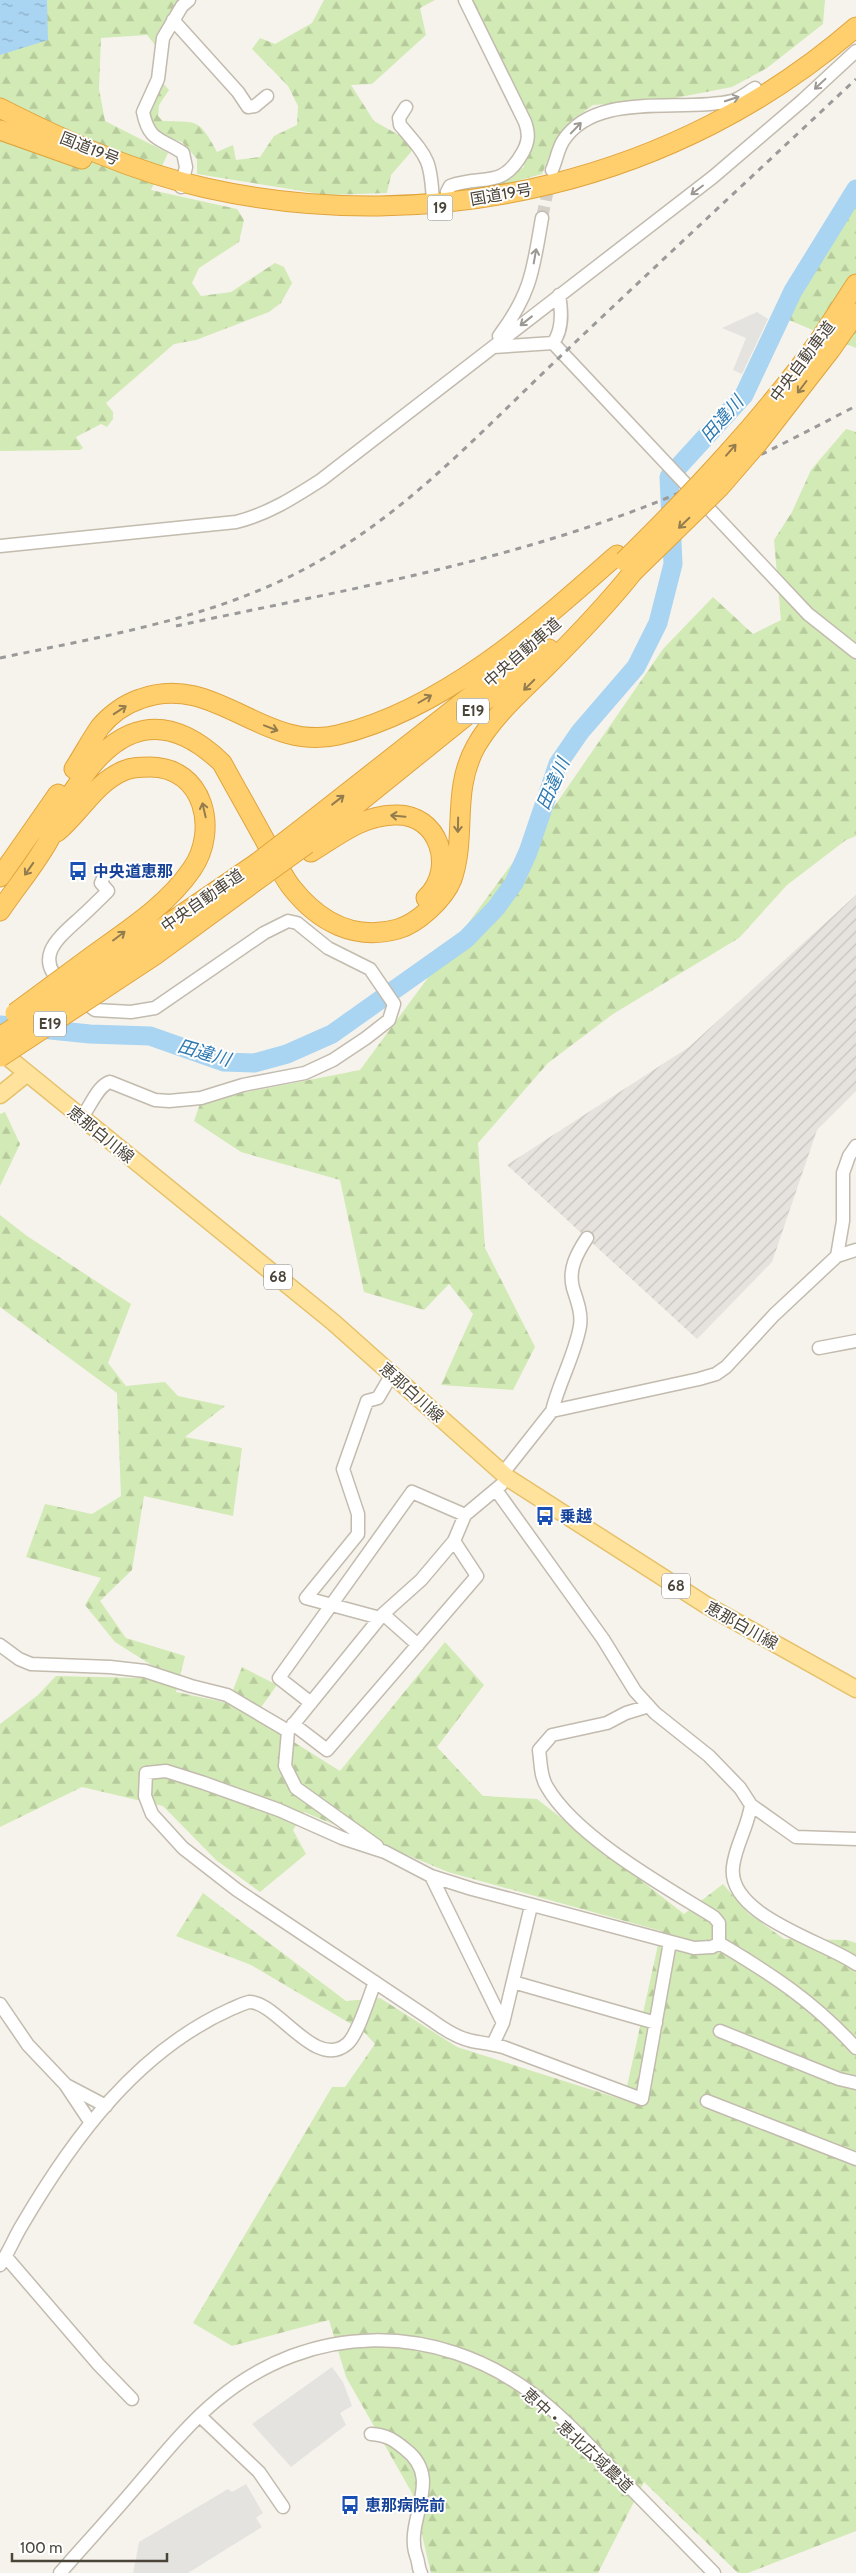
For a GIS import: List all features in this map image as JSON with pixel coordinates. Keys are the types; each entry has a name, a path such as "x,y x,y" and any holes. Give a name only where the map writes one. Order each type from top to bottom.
{"highway":[{"name":"国道19号","path":"0,114 98,160 182,184 243,196 316,204 390,206 440,198 502,195 573,180 686,139 738,112 813,62 856,27"},
{"name":"国道19号","path":"0,108 96,153 216,196 281,206 351,211 456,207 560,190 660,161 731,126 783,95 826,66 856,41"},
{"path":"0,103 116,156 122,162"},
{"path":"0,130 90,161 98,160"},
{"name":"中央自動車道","path":"625,563 720,487 764,436 826,343 856,284"},
{"name":"中央自動車道","path":"0,1057 89,978 155,955 306,842 544,653 625,563 714,469 797,371 856,313"},
{"path":"0,877 52,803 101,726 113,714 132,702 155,694 196,695 280,732 303,737 336,735 377,723 407,709 487,663 625,563"},
{"path":"50,838 57,817 69,797 93,761 106,748 132,733 157,730 174,732 188,737 207,749 222,763 291,888 312,909 337,925 357,933 382,933 406,926 431,906 451,881 458,846 461,791 468,764 476,746 496,717 602,612 625,563"},
{"path":"92,741 114,729 138,720 184,723 204,734 232,760 302,884 316,899 353,920 375,923 402,914 428,895 437,882 442,864 439,841 435,834 425,824 397,814 363,820 306,842"},
{"path":"0,911 50,838 105,782 122,771 137,767 154,767 178,776 193,788 204,810 206,837 203,847 184,880 89,978 0,1024"},
{"name":"中央自動車道","path":"0,1037 89,978 264,874"}],"main road":[{"name":"恵那白川線","path":"0,1051 333,1322 506,1475 706,1605 856,1689"},
{"path":"0,1095 26,1074"}],"street":[{"path":"182,184 186,167 183,153 157,140 150,133 143,112 158,79 164,38 182,6 189,0"},
{"path":"440,198 450,186 457,183 491,179 510,171 516,166 528,138 525,122 464,0"},
{"path":"552,170 563,142 584,119 615,110 698,106 734,100 785,71 856,19"},
{"path":"174,20 238,92 248,107 255,106 267,96"},
{"path":"0,546 236,522 268,512 321,480 713,177 803,100 856,51"},
{"path":"406,107 399,118 400,125 428,160 440,198"},
{"path":"493,347 519,309 530,285 542,218"},
{"path":"530,285 535,298 554,299"},
{"path":"493,347 552,343 559,336 562,310 554,299"},
{"path":"552,343 808,614 856,652"},
{"path":"81,1118 100,1090 106,1083 110,1082 156,1100 169,1101 201,1098 242,1085 305,1073 333,1060 366,1038 389,1020 394,1004 370,969 328,948 297,923 288,921 264,932 155,1008 137,1012 95,1010 53,976 49,960 54,943 108,891 101,883 104,876"},
{"path":"837,1256 843,1221 843,1173 849,1156 856,1146"},
{"path":"587,1238 576,1256 571,1276 580,1311 580,1324 552,1411 496,1490 465,1515 454,1541 421,1580 381,1616 291,1728 285,1766 296,1788 385,1852 431,1876 532,1906 694,1948 712,1947 720,1942"},
{"path":"552,1411 716,1374 837,1256 856,1252"},
{"path":"819,1348 856,1341"},
{"path":"392,1374 378,1398 367,1401 343,1469 358,1514 358,1534 306,1598 330,1606 381,1616 418,1645"},
{"path":"496,1490 603,1639 635,1691 655,1714 709,1756 740,1788 751,1805 796,1837 856,1839"},
{"path":"310,1704 278,1678 412,1492 465,1515"},
{"path":"0,1645 19,1660 31,1664 110,1667 145,1671 227,1695 291,1728 327,1750 477,1576 454,1541"},
{"path":"649,1706 626,1713 607,1723 552,1735 539,1750 542,1776 557,1802 583,1829 714,1917 719,1923 720,1942"},
{"path":"385,1852 342,1838 279,1810 204,1782 166,1771 146,1773 145,1796 152,1814 183,1848 237,1890 448,2032 471,2041 493,2044 642,2099 670,1942"},
{"path":"751,1805 749,1819 732,1868 736,1885 760,1914 779,1927 818,1943 856,1964"},
{"path":"431,1876 503,2023"},
{"path":"493,2044 503,2023 532,1906"},
{"path":"720,1942 801,1994 833,2023 856,2048"},
{"path":"132,2398 3,2261 22,2225 91,2123 133,2074 163,2050 213,2017 249,2002 262,2006 307,2041 320,2048 338,2049 348,2044 353,2035 375,1982"},
{"path":"513,1982 656,2023"},
{"path":"0,2004 28,2045 65,2084 91,2123"},
{"path":"720,2031 839,2079 856,2083"},
{"path":"65,2084 106,2106"},
{"path":"707,2101 856,2159"},
{"name":"恵中・恵北広域農道","path":"60,2573 175,2441 216,2400 256,2372 276,2361 317,2347 370,2340 405,2342 449,2351 499,2372 533,2394 588,2445 714,2573"},
{"path":"200,2416 258,2472 283,2507"},
{"path":"371,2434 389,2436 410,2452 423,2473 423,2487 414,2533 414,2553 421,2573"}],"shaded area":[{"path":"757,312 768,319 742,374 733,370 746,338 722,328"},
{"path":"856,895 856,1091 817,1130 772,1262 697,1339 507,1165 689,1047"},
{"path":"332,2367 343,2382 352,2406 340,2413 346,2425 291,2467 252,2424"},
{"path":"246,2484 263,2513 256,2518 262,2527 188,2573 133,2573 139,2542 228,2489 232,2492"}],"green space":[{"path":"0,0 183,0 156,46 147,35 101,38 99,89 105,121 168,153 151,190 237,209 244,220 239,242 199,268 192,283 201,296 231,292 275,263 284,267 292,283 281,303 269,312 196,340 174,344 106,403 113,412 113,419 107,427 101,424 76,437 83,448 80,450 0,451"},
{"path":"324,0 435,0 420,8 426,35 372,84 351,85 374,121 411,142 411,152 391,175 387,193 327,195 197,174 197,159 182,142 159,134 150,121 148,111 162,82 169,90 159,105 158,116 163,121 197,125 206,133 217,152 233,145 236,160 260,157 274,136 297,125 298,106 288,86 252,49 260,38 275,44 312,23"},
{"path":"466,0 825,0 823,24 767,68 732,87 665,100 593,105 571,121 554,144 542,174 488,189 488,183 524,167 522,157 534,145 530,129"},
{"path":"856,200 856,348 784,318"},
{"path":"846,429 856,432 856,836 846,840 787,885 739,938 613,1014 548,1063 478,1143 485,1248 535,1347 513,1390 441,1385 473,1314 449,1284 424,1310 364,1292 340,1180 241,1152 194,1121 201,1101 360,1070 558,801 663,649 713,597 753,634 781,620 774,540 792,512 811,470"},
{"path":"5,1112 20,1144 0,1186 0,1114"},
{"path":"0,1215 27,1236 131,1304 108,1363 126,1386 165,1382 178,1396 225,1406 185,1437 242,1448 233,1516 144,1496 132,1570 100,1601 126,1638 185,1656 176,1692 228,1703 242,1667 277,1685 254,1717 340,1771 445,1642 484,1685 437,1747 483,1796 537,1799 684,1914 723,1884 748,1913 784,1939 847,1940 856,1943 856,2531 748,2573 738,2573 644,2482 598,2573 431,2573 412,2493 346,2377 329,2320 232,2346 193,2323 332,2087 345,2087 375,2044 363,2031 251,1965 176,1936 203,1893 346,2001 380,1998 457,2047 624,2100 661,1931 448,1872 304,1812 293,1830 306,1854 260,1892 216,1860 163,1806 82,1787 0,1827 0,1724 38,1695 56,1676 139,1678 153,1666 115,1642 85,1605 101,1578 26,1557 45,1504 92,1514 121,1496 117,1393 0,1307"}],"water":[{"path":"0,0 47,0 48,40 0,55"}],"waterway":[{"name":"田違川","path":"0,1025 90,1034 150,1036 224,1062 254,1063 287,1054 332,1034 466,939 496,908 514,883 528,852 558,764 580,732 636,667 658,623 673,564 669,477 744,395 793,291 856,189"}],"tunnel":[{"path":"542,218 550,180"}],"railway":[{"path":"0,658 111,635 221,605 291,576 330,555 367,530 436,475 469,445 601,318 856,79"},
{"path":"176,626 422,574 543,541 603,522 711,479 856,406"}],"place":[{"name":"中央道恵那","path":"78,871"},
{"name":"乗越","path":"545,1516"},
{"name":"恵那病院前","path":"350,2505"}]}
